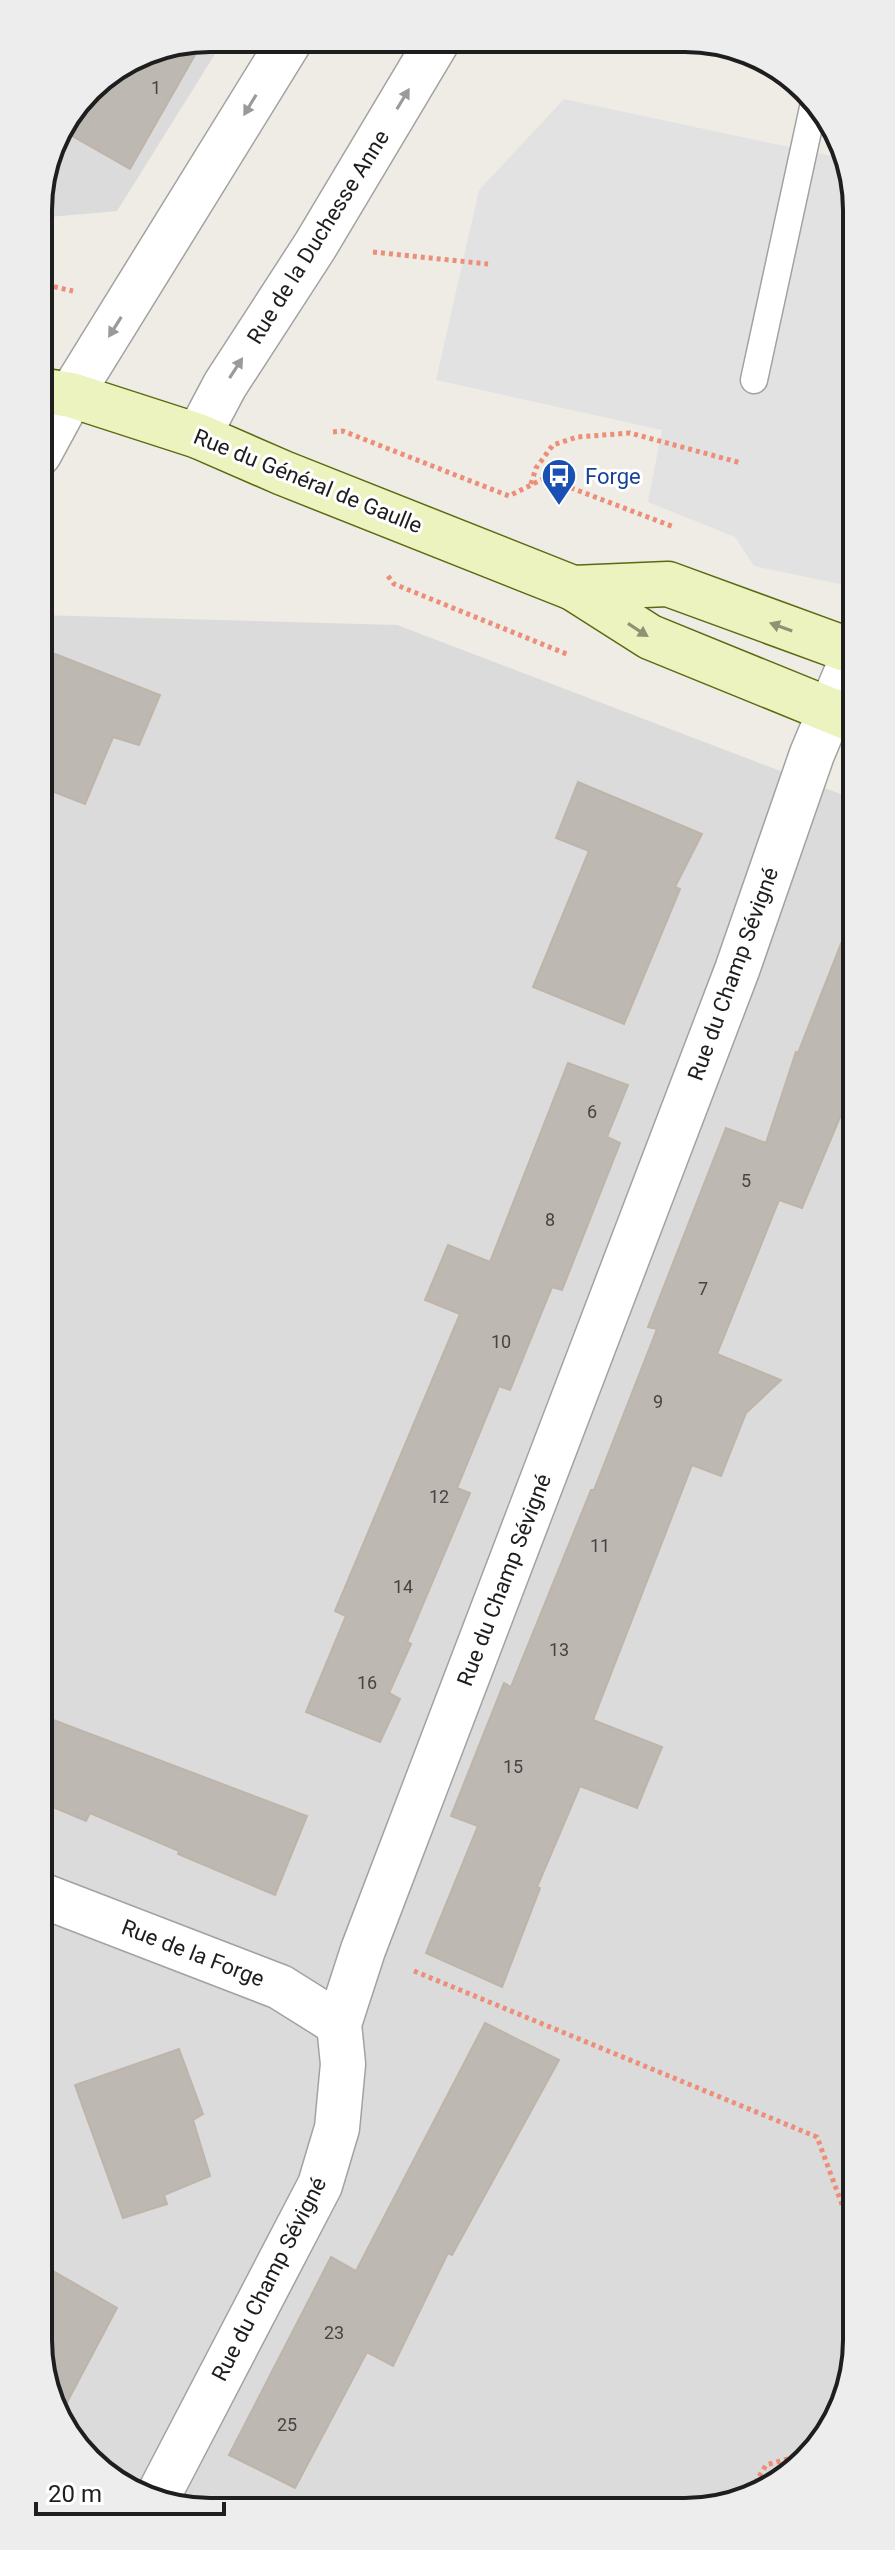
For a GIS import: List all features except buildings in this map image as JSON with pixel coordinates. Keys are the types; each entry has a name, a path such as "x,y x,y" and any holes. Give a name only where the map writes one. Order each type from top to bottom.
{"main road":[{"name":"Rue du Général de Gaulle","path":"55,392 198,436 573,588 650,637 842,714"},
{"name":"Rue du Général de Gaulle","path":"573,588 668,584 843,649"}],"street":[{"path":"55,392 128,307 283,52"},
{"name":"Rue de la Duchesse Anne","path":"198,436 225,385 315,246 431,52"},
{"name":"Rue du Champ Sévigné","path":"161,2490 320,2185 337,2128 343,2064 339,2024 363,1950 726,1000 812,754 842,714"},
{"name":"Rue de la Forge","path":"52,1899 280,1987 339,2024"}],"lane":[{"path":"754,380 811,116"}],"path":[{"path":"315,246 488,264"},
{"path":"329,432 343,431 509,496 545,478 675,528"},
{"path":"531,485 536,468 553,445 577,437 630,433 741,463"},
{"path":"363,1950 817,2137 843,2207"},
{"path":"756,2481 766,2465 790,2458"}],"shaded area":[{"path":"216,52 117,211 52,217 57,169 79,122 106,91 140,68 169,57"},
{"path":"564,99 834,157 843,210 843,585 754,566 735,537 648,502 662,430 436,380 479,190"},
{"path":"52,615 397,625 843,795 843,2350 831,2400 804,2444 764,2477 716,2495 695,2498 200,2498 179,2495 140,2482 98,2452 68,2410 53,2360"}],"place":[{"name":"Forge","path":"559,507"}]}
